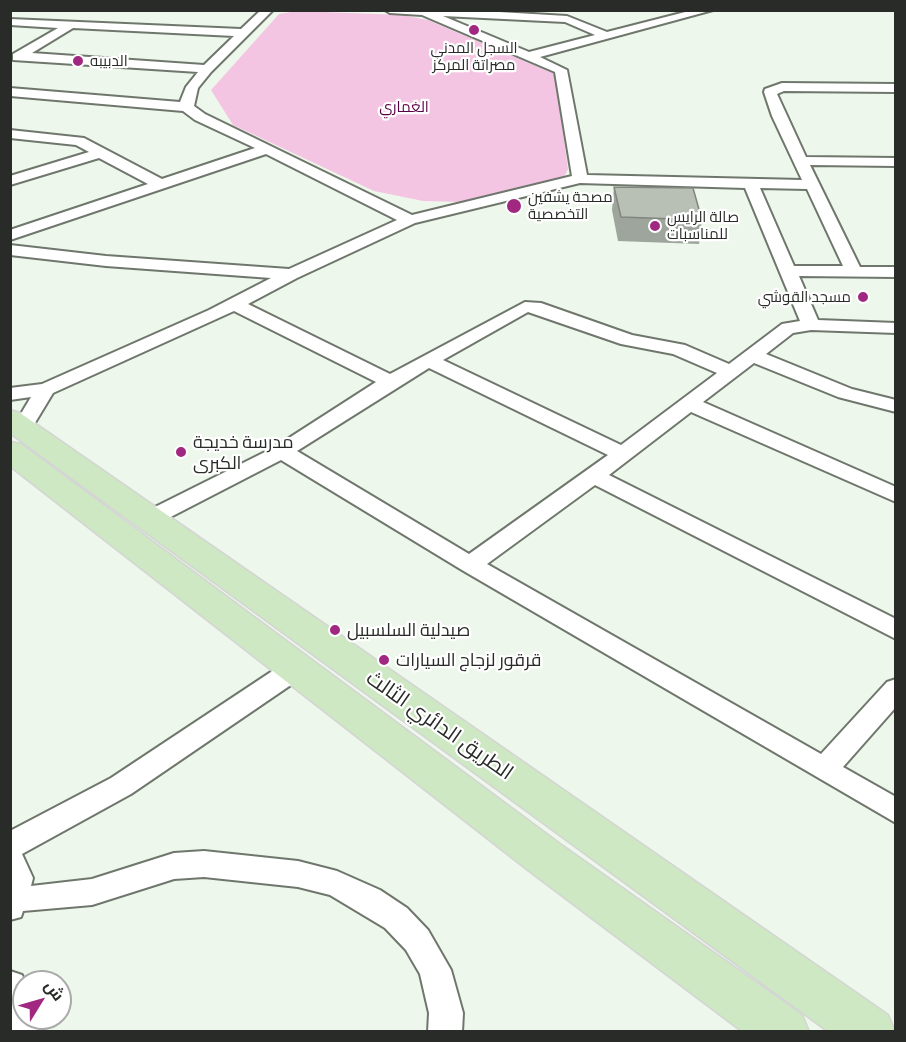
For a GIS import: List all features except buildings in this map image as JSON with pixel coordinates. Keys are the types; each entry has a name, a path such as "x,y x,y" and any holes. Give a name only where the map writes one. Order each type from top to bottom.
{"main road":[{"name":"الطريق الدائري الثالث","path":"14,423 152,518 870,1032"},
{"name":"الطريق الدائري الثالث","path":"14,423 295,669 784,1032"},
{"path":"371,725 403,699"}],"street":[{"path":"390,10 426,13 569,15 608,37"},
{"path":"666,10 684,17"},
{"path":"528,56 708,10"},
{"path":"187,107 188,94 207,69 268,11"},
{"path":"426,13 561,70 580,179"},
{"path":"89,24 103,15"},
{"path":"10,22 74,23 245,33"},
{"path":"15,59 74,23"},
{"path":"15,59 207,69"},
{"path":"854,272 779,116 771,90 782,87 896,88"},
{"path":"10,92 187,107 200,117 410,220"},
{"path":"10,134 79,141 161,185"},
{"path":"10,236 267,149"},
{"path":"10,181 103,152"},
{"path":"802,161 896,162"},
{"path":"14,423 46,389 234,304 291,274 410,220 580,179 811,185"},
{"path":"750,183 811,325"},
{"path":"10,250 106,261 291,274"},
{"path":"789,271 896,272"},
{"path":"234,304 390,382"},
{"path":"152,518 282,451 390,382 525,307 535,307 628,340 678,349 731,372"},
{"path":"470,565 594,476 788,328 811,325 896,328"},
{"path":"752,355 845,393 896,406"},
{"path":"428,360 623,454"},
{"path":"14,423 46,389"},
{"path":"690,404 896,495"},
{"path":"282,451 470,565 896,811"},
{"path":"594,476 896,630"},
{"path":"10,846 121,786 295,669"},
{"path":"825,769 896,689"},
{"path":"10,860 18,878 13,902 92,892 174,866 243,867 298,874 337,884 387,912 417,940 435,970 446,1013 445,1032"},
{"path":"10,986 27,1032"}],"green space":[{"name":"الغماري","path":"297,11 402,15 428,20 555,74 568,169 564,177 505,194 462,202 423,201 374,191 233,125 211,90 279,14"}],"place":[{"name":"السجل المدني مصراتة المركز","path":"474,30"},
{"name":"الدبيبه","path":"78,61"},
{"name":"مصحة يشفين التخصصية","path":"514,206"},
{"name":"صالة الرايس للمناسبات","path":"655,226"},
{"name":"مسجد القوشي","path":"863,297"},
{"name":"مدرسة خديجة الكبرى","path":"181,452"},
{"name":"صيدلية السلسبيل","path":"335,630"},
{"name":"قرقور لزجاج السيارات","path":"384,660"}]}
